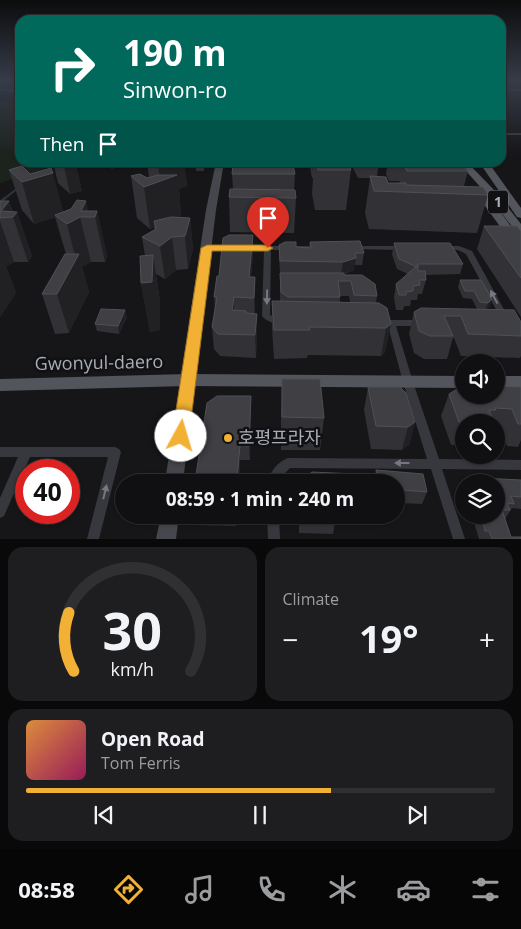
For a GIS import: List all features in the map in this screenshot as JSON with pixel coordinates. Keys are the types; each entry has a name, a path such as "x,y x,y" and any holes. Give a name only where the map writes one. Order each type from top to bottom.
{"main road":[{"name":"1","path":"467,167 521,231"},
{"name":"1","path":"487,167 521,215"},
{"path":"473,174 480,193 521,248"},
{"path":"496,181 514,194 521,203"},
{"name":"Gwonyul-daero","path":"0,385 187,380 455,382"},
{"path":"505,382 521,382"}],"street":[{"path":"506,134 521,134"},
{"path":"175,474 211,210 219,167"},
{"path":"207,248 328,248"},
{"path":"268,248 266,316 277,322 287,322"},
{"path":"347,248 413,248"},
{"path":"431,248 459,248 469,253 503,315 502,320 496,322"},
{"path":"372,323 430,323"},
{"path":"391,323 408,382 459,539"},
{"path":"0,452 115,452 93,539"},
{"path":"0,512 26,452"},
{"path":"276,474 288,463 521,465"},
{"path":"166,539 168,524"},
{"path":"273,524 274,539"}],"shaded area":[{"path":"0,105 15,105 15,167 48,167 0,183"}],"building":[{"path":"23,167 30,174 51,168 53,173 22,182 9,170"},
{"path":"233,167 293,167 295,174 232,174"},
{"path":"317,167 350,167 351,170 318,170"},
{"path":"405,167 465,167 468,171 407,171"},
{"path":"140,174 147,178 158,175 177,175 144,187 131,176"},
{"path":"370,176 386,177 388,183 406,183 406,185 483,187 488,195 374,191"},
{"path":"230,189 295,190 296,198 229,197"},
{"path":"77,200 86,201 81,211 97,211 95,217 80,217 67,224 55,215 71,209"},
{"path":"0,201 9,201 1,211 17,212 13,217 0,218"},
{"path":"171,217 190,218 185,236 172,237 160,246 142,237 156,229 154,221"},
{"path":"484,226 517,226 521,231 521,278"},
{"path":"229,235 253,235 249,277 255,277 254,298 234,297 232,310 257,314 255,335 218,334 212,327 217,297 214,297 217,276 219,276 223,238"},
{"path":"360,241 364,253 355,253 356,258 343,262 280,261 279,245 285,242 296,242 296,247 311,248 310,242"},
{"path":"394,243 450,243 463,264 418,264 417,267 399,259"},
{"path":"65,254 79,254 57,294 42,294"},
{"path":"153,255 152,282 141,283 140,256"},
{"path":"418,265 418,271 425,271 426,280 419,280 420,285 413,286 413,291 406,292 406,295 399,295 396,284"},
{"path":"280,273 344,273 344,275 362,275 375,284 377,296 354,295 351,281 338,281 340,297 288,297 281,292"},
{"path":"460,280 481,280 492,299 488,303 480,302 474,291 465,291"},
{"path":"272,301 379,303 387,308 391,324 386,328 309,327 310,330 274,330"},
{"path":"421,308 514,310 521,322 521,336 468,334 461,316 444,316 453,336 430,336 419,331 414,312"},
{"path":"101,309 125,310 118,326 95,324"},
{"path":"282,379 320,379 324,418 282,417"},
{"path":"505,386 521,387 521,424 518,424 512,409 495,408 496,410 489,410 491,414 456,414 449,394 455,390 455,404 505,404"},
{"path":"368,387 400,387 406,393 415,422 408,427 376,426"},
{"path":"217,396 251,396 249,446 240,445 238,474 196,474 207,403"},
{"path":"376,470 423,474 427,492 405,490 405,474 377,474"},
{"path":"312,472 355,474 309,474"},
{"path":"505,479 521,480 521,497 511,496 514,504 507,503 510,510 505,510"},
{"path":"505,519 511,537 521,537 521,539 492,539 489,531 485,531 483,524 505,524"}],"waterway":[{"path":"4,199 18,188"},
{"path":"0,202 5,198"}],"place":[{"name":"호평프라자","path":"228,438"}],"route":[{"path":"181,436 189,364 207,248 268,248"}]}
